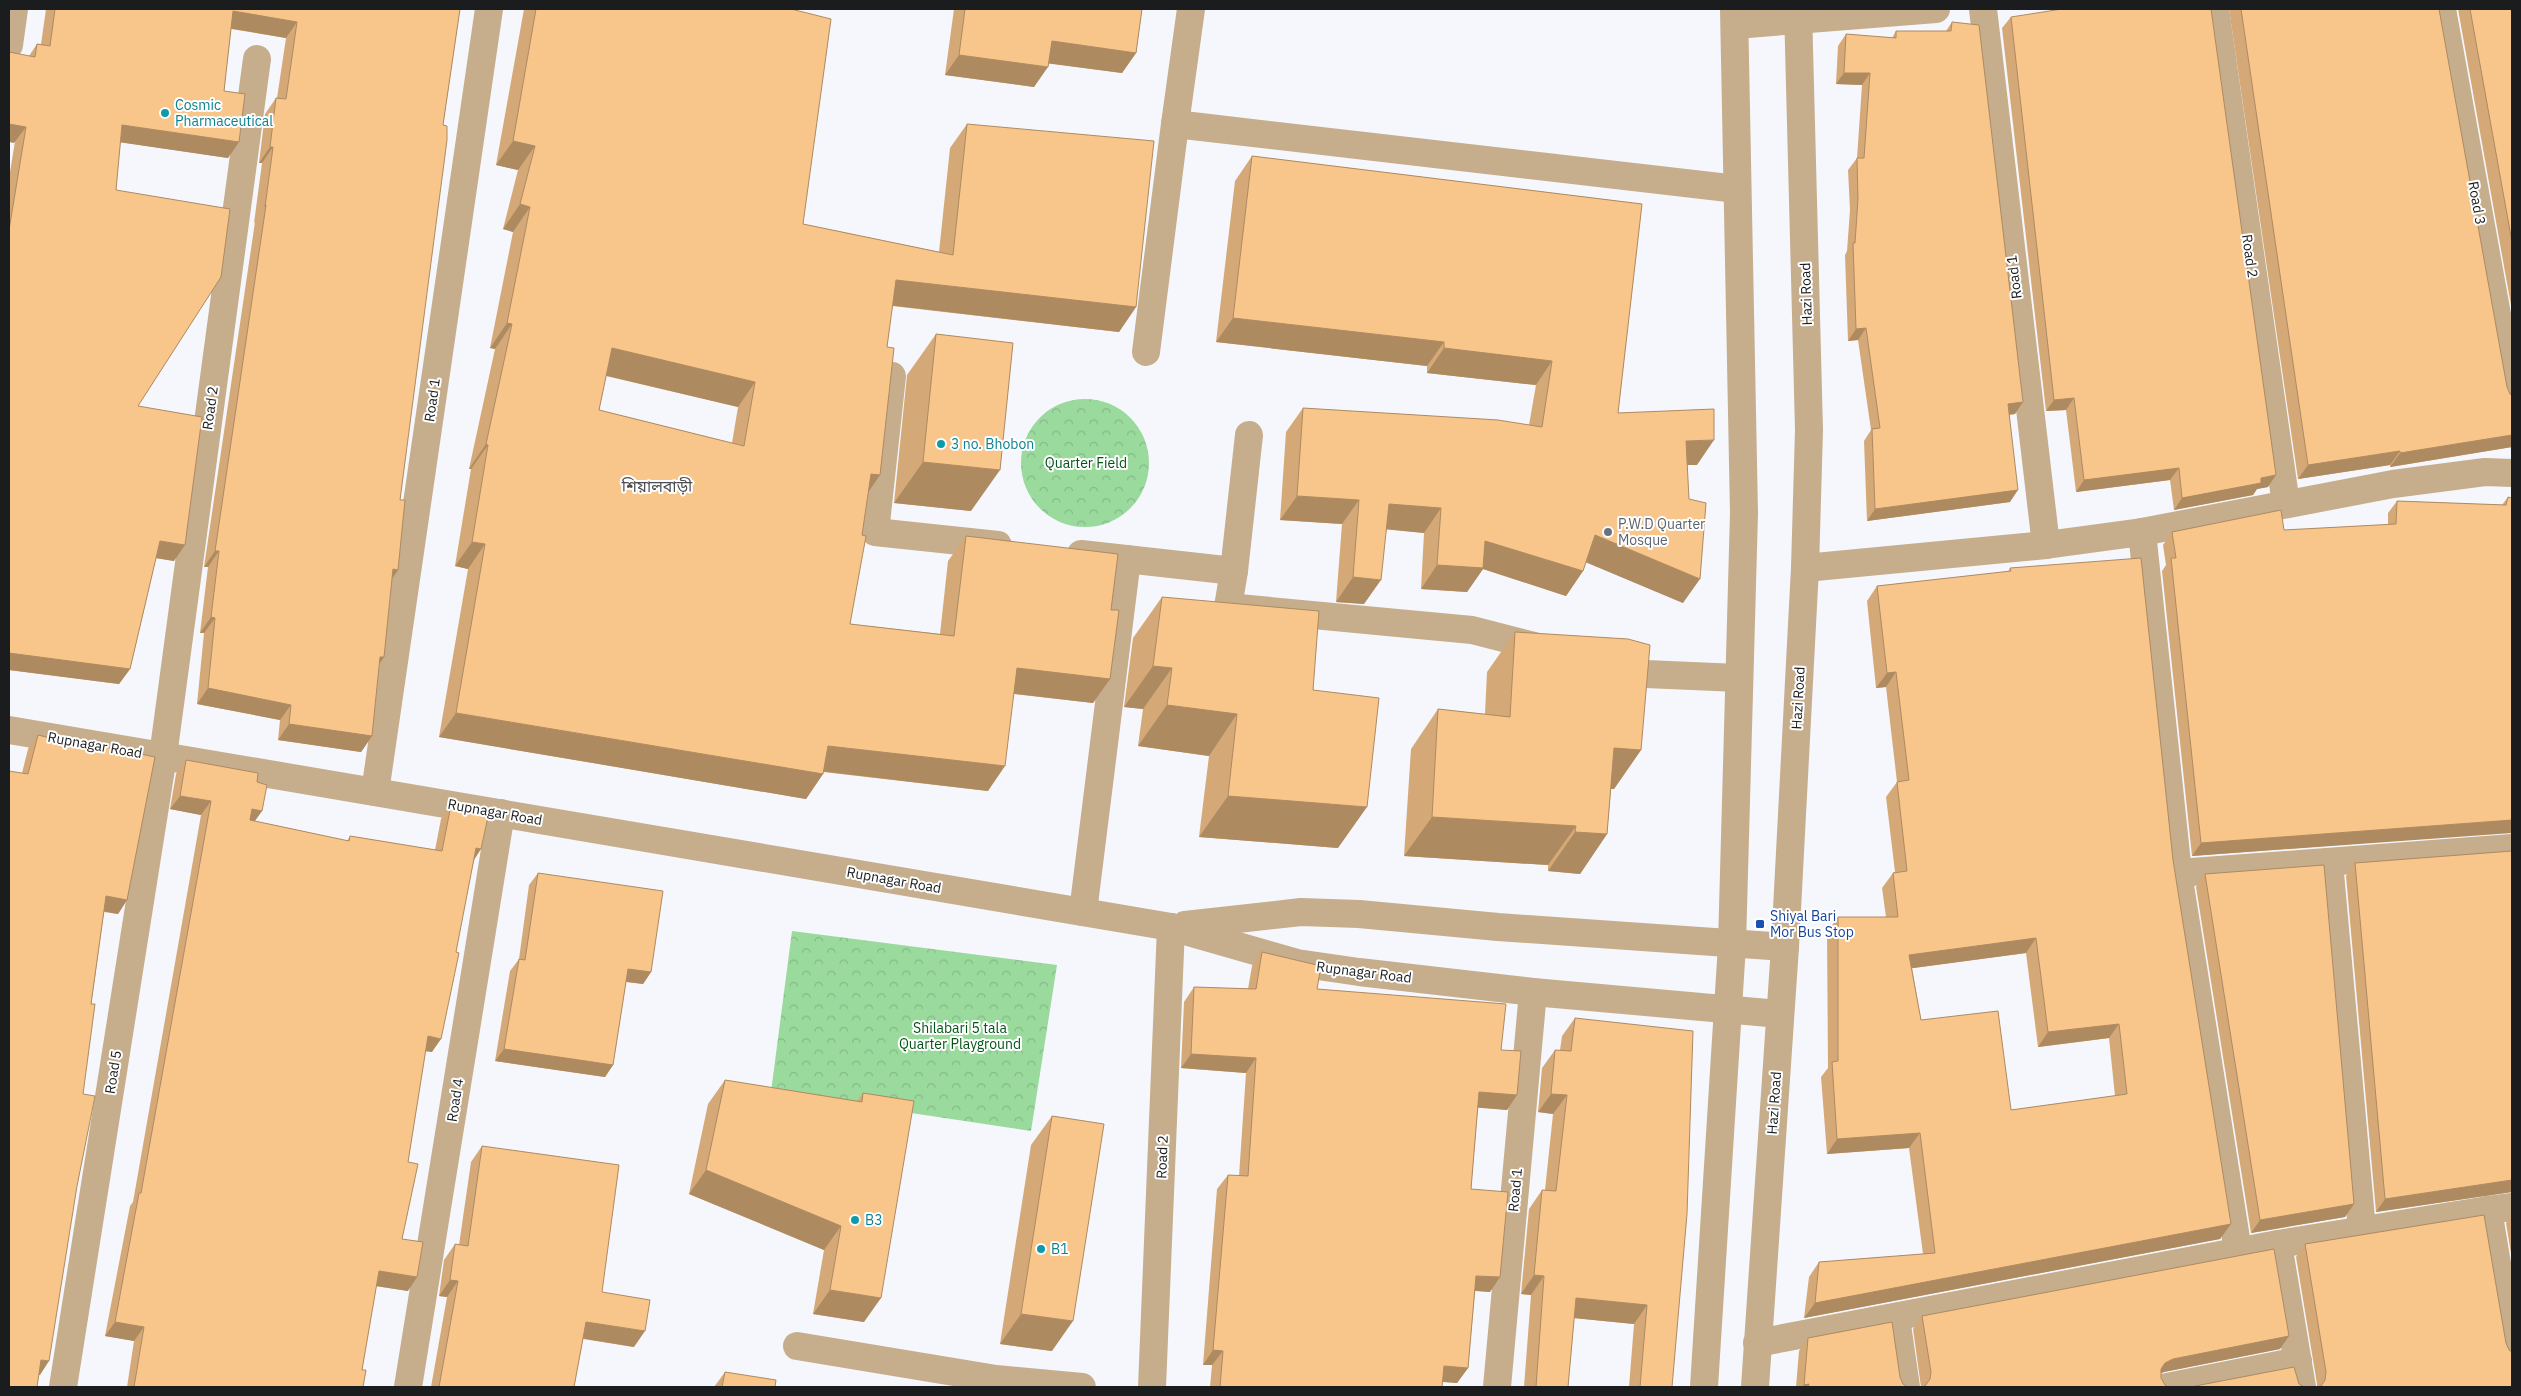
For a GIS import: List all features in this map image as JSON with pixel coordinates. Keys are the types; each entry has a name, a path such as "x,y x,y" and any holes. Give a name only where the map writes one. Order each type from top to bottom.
{"street":[{"path":"9,45 14,9"},
{"name":"Road 1","path":"375,792 490,9"},
{"path":"1146,352 1190,9"},
{"path":"1704,1387 1732,945 1744,513 1735,17 1936,9"},
{"name":"Road 1","path":"1983,9 2046,545"},
{"name":"Road 2","path":"2215,9 2286,504"},
{"name":"Road 3","path":"2442,9 2512,398"},
{"name":"Hazi Road","path":"1755,1387 1785,947 1805,568 1809,430 1798,14"},
{"name":"Road 2","path":"163,756 258,59"},
{"path":"1175,124 1737,189"},
{"path":"892,376 875,532 1021,548"},
{"path":"1249,435 1228,607 1472,630 1646,674 1738,678"},
{"path":"1805,568 2046,545 2142,532 2411,482 2486,472 2512,474"},
{"path":"2142,532 2178,873 2238,1252"},
{"path":"1060,552 1234,570"},
{"path":"1083,912 1128,559"},
{"name":"Rupnagar Road","path":"9,730 1171,927 1297,963 1533,992 1780,1014"},
{"name":"Road 5","path":"64,1387 163,756"},
{"name":"Road 4","path":"408,1387 501,813"},
{"path":"2178,873 2512,848"},
{"path":"2329,862 2362,1230"},
{"path":"1171,927 1301,912 1359,914 1732,945 1785,947"},
{"name":"Road 2","path":"1152,1387 1171,927"},
{"name":"Road 1","path":"1497,1387 1533,992"},
{"path":"1757,1343 2278,1244 2500,1208 2512,1353"},
{"path":"2278,1244 2302,1387"},
{"path":"1896,1318 1906,1387"},
{"path":"797,1346 996,1379 1082,1387"},
{"path":"2167,1387 2298,1361"}],"green space":[{"name":"Quarter Field","path":"1085,399 1110,403 1131,417 1145,438 1149,463 1145,488 1131,509 1110,523 1085,527 1060,523 1039,509 1025,488 1021,463 1025,438 1039,417 1060,403"},
{"name":"Shilabari 5 tala Quarter Playground","path":"792,931 1057,965 1031,1131 771,1092"}],"building":[{"path":"55,9 460,9 443,125 447,126 447,140 400,500 405,500 398,570 393,569 384,657 380,657 372,736 289,724 291,705 208,688 215,618 211,617 219,551 215,551 266,205 265,207 273,147 270,147 276,98 286,99 297,22 233,11 224,91 245,94 239,142 122,125 116,190 230,209 221,277 138,406 202,417 185,545 160,541 130,669 9,653 9,230 26,127 9,124 9,52 35,57 37,44 50,46"},
{"path":"536,9 791,9 831,19 803,224 953,255 967,124 1154,141 1136,307 896,280 887,347 894,348 880,475 871,474 862,535 866,536 850,624 954,636 966,536 1118,554 1111,610 1119,610 1110,679 1017,668 1005,766 828,746 823,774 456,713 485,544 472,542 488,445 486,444 512,324 507,323 530,207 520,204 535,146 513,141","holes":["612,348 755,382 744,446 599,410"]},
{"path":"965,9 1142,9 1136,53 1052,41 1048,67 959,55"},
{"path":"2062,9 2211,9 2276,475 2261,478 2261,483 2182,498 2179,468 2084,480 2074,398 2054,400 2011,17"},
{"path":"2241,9 2439,9 2507,387 2512,395 2512,435 2400,453 2400,451 2308,465"},
{"path":"2470,9 2512,9 2512,242"},
{"path":"1952,22 1979,25 2023,402 2008,404 2018,490 1875,509 1872,429 1880,428 1866,328 1856,329 1853,243 1855,243 1858,199 1857,158 1864,158 1870,73 1844,73 1846,34 1896,38 1896,31 1951,31"},
{"path":"1252,156 1642,204 1618,413 1714,409 1714,440 1686,441 1689,499 1706,503 1700,579 1595,535 1583,571 1485,541 1483,568 1437,565 1441,508 1389,504 1381,580 1353,577 1359,500 1297,496 1303,408 1498,420 1542,427 1552,361 1444,348 1444,342 1233,318"},
{"path":"936,334 1013,343 1000,470 923,462"},
{"path":"2508,497 2512,498 2512,820 2201,843 2171,558 2176,558 2172,532 2281,510 2284,530 2396,524 2397,501 2506,505"},
{"path":"2141,558 2173,860 2231,1224 1815,1303 1819,1262 1935,1253 1920,1133 1837,1139 1832,1062 1838,1061 1838,917 1898,917 1893,873 1907,871 1897,782 1909,780 1896,672 1887,673 1877,586 2011,571 2010,568","holes":["2036,938 2048,1032 2119,1024 2127,1094 2011,1110 1998,1011 1921,1020 1909,955"]},
{"path":"1162,597 1319,611 1313,690 1379,698 1367,807 1228,796 1237,714 1167,705 1172,668 1153,666"},
{"path":"1515,632 1628,639 1650,645 1641,750 1614,748 1607,834 1575,832 1576,826 1432,817 1438,709 1510,717"},
{"path":"38,735 103,751 105,747 155,757 127,900 106,896 91,1004 95,1004 83,1094 95,1096 77,1186 49,1361 41,1360 37,1387 9,1387 9,771 28,774"},
{"path":"186,760 258,773 257,782 267,785 262,811 252,809 250,820 349,841 350,836 442,851 451,805 489,812 481,849 476,848 456,952 459,953 441,1039 428,1036 408,1162 418,1164 402,1239 423,1242 417,1277 379,1271 362,1370 366,1370 363,1387 134,1387 144,1327 115,1322 139,1193 141,1193 211,801 180,796"},
{"path":"2512,851 2512,1180 2385,1199 2355,863"},
{"path":"2324,865 2354,1204 2260,1220 2205,874"},
{"path":"538,873 663,891 651,972 628,969 613,1065 504,1049 519,959 525,960"},
{"path":"1262,952 1321,966 1317,989 1506,1004 1501,1050 1521,1051 1517,1095 1479,1092 1471,1189 1508,1192 1500,1277 1476,1276 1468,1368 1444,1366 1442,1387 1220,1387 1223,1351 1213,1350 1228,1175 1248,1176 1256,1058 1191,1054 1194,987 1256,989"},
{"path":"1575,1018 1693,1031 1687,1214 1672,1387 1640,1387 1647,1305 1576,1298 1568,1387 1536,1387 1544,1276 1534,1275 1542,1190 1556,1191 1567,1095 1551,1094 1555,1050 1571,1051"},
{"path":"725,1080 862,1102 863,1093 914,1101 881,1298 830,1290 841,1226 706,1170"},
{"path":"1052,1116 1104,1124 1073,1321 1021,1314"},
{"path":"482,1146 619,1165 602,1292 650,1300 645,1331 586,1322 574,1387 439,1387 458,1281 450,1280 455,1244 468,1246"},
{"path":"2484,1215 2506,1343 2512,1352 2512,1387 2318,1387 2325,1380 2326,1372 2305,1244"},
{"path":"2274,1249 2289,1336 2173,1359 2165,1363 2161,1369 2161,1378 2168,1387 1922,1387 1930,1379 1931,1372 1922,1316"},
{"path":"1892,1322 1900,1377 1903,1384 1907,1387 1808,1387 1809,1384 1804,1385 1808,1338"},
{"path":"2294,1367 2299,1384 2304,1387 2190,1387"},
{"path":"725,1372 776,1380 775,1387 722,1387"}],"place":[{"name":"Cosmic Pharmaceutical","path":"165,113"},
{"name":"3 no. Bhobon","path":"941,444"},
{"name":"P.W.D Quarter Mosque","path":"1608,532"},
{"name":"Shiyal Bari Mor Bus Stop","path":"1760,924"},
{"name":"B3","path":"855,1220"},
{"name":"B1","path":"1041,1249"}],"district":[{"name":"শিয়ালবাড়ী","path":"657,486"}]}
